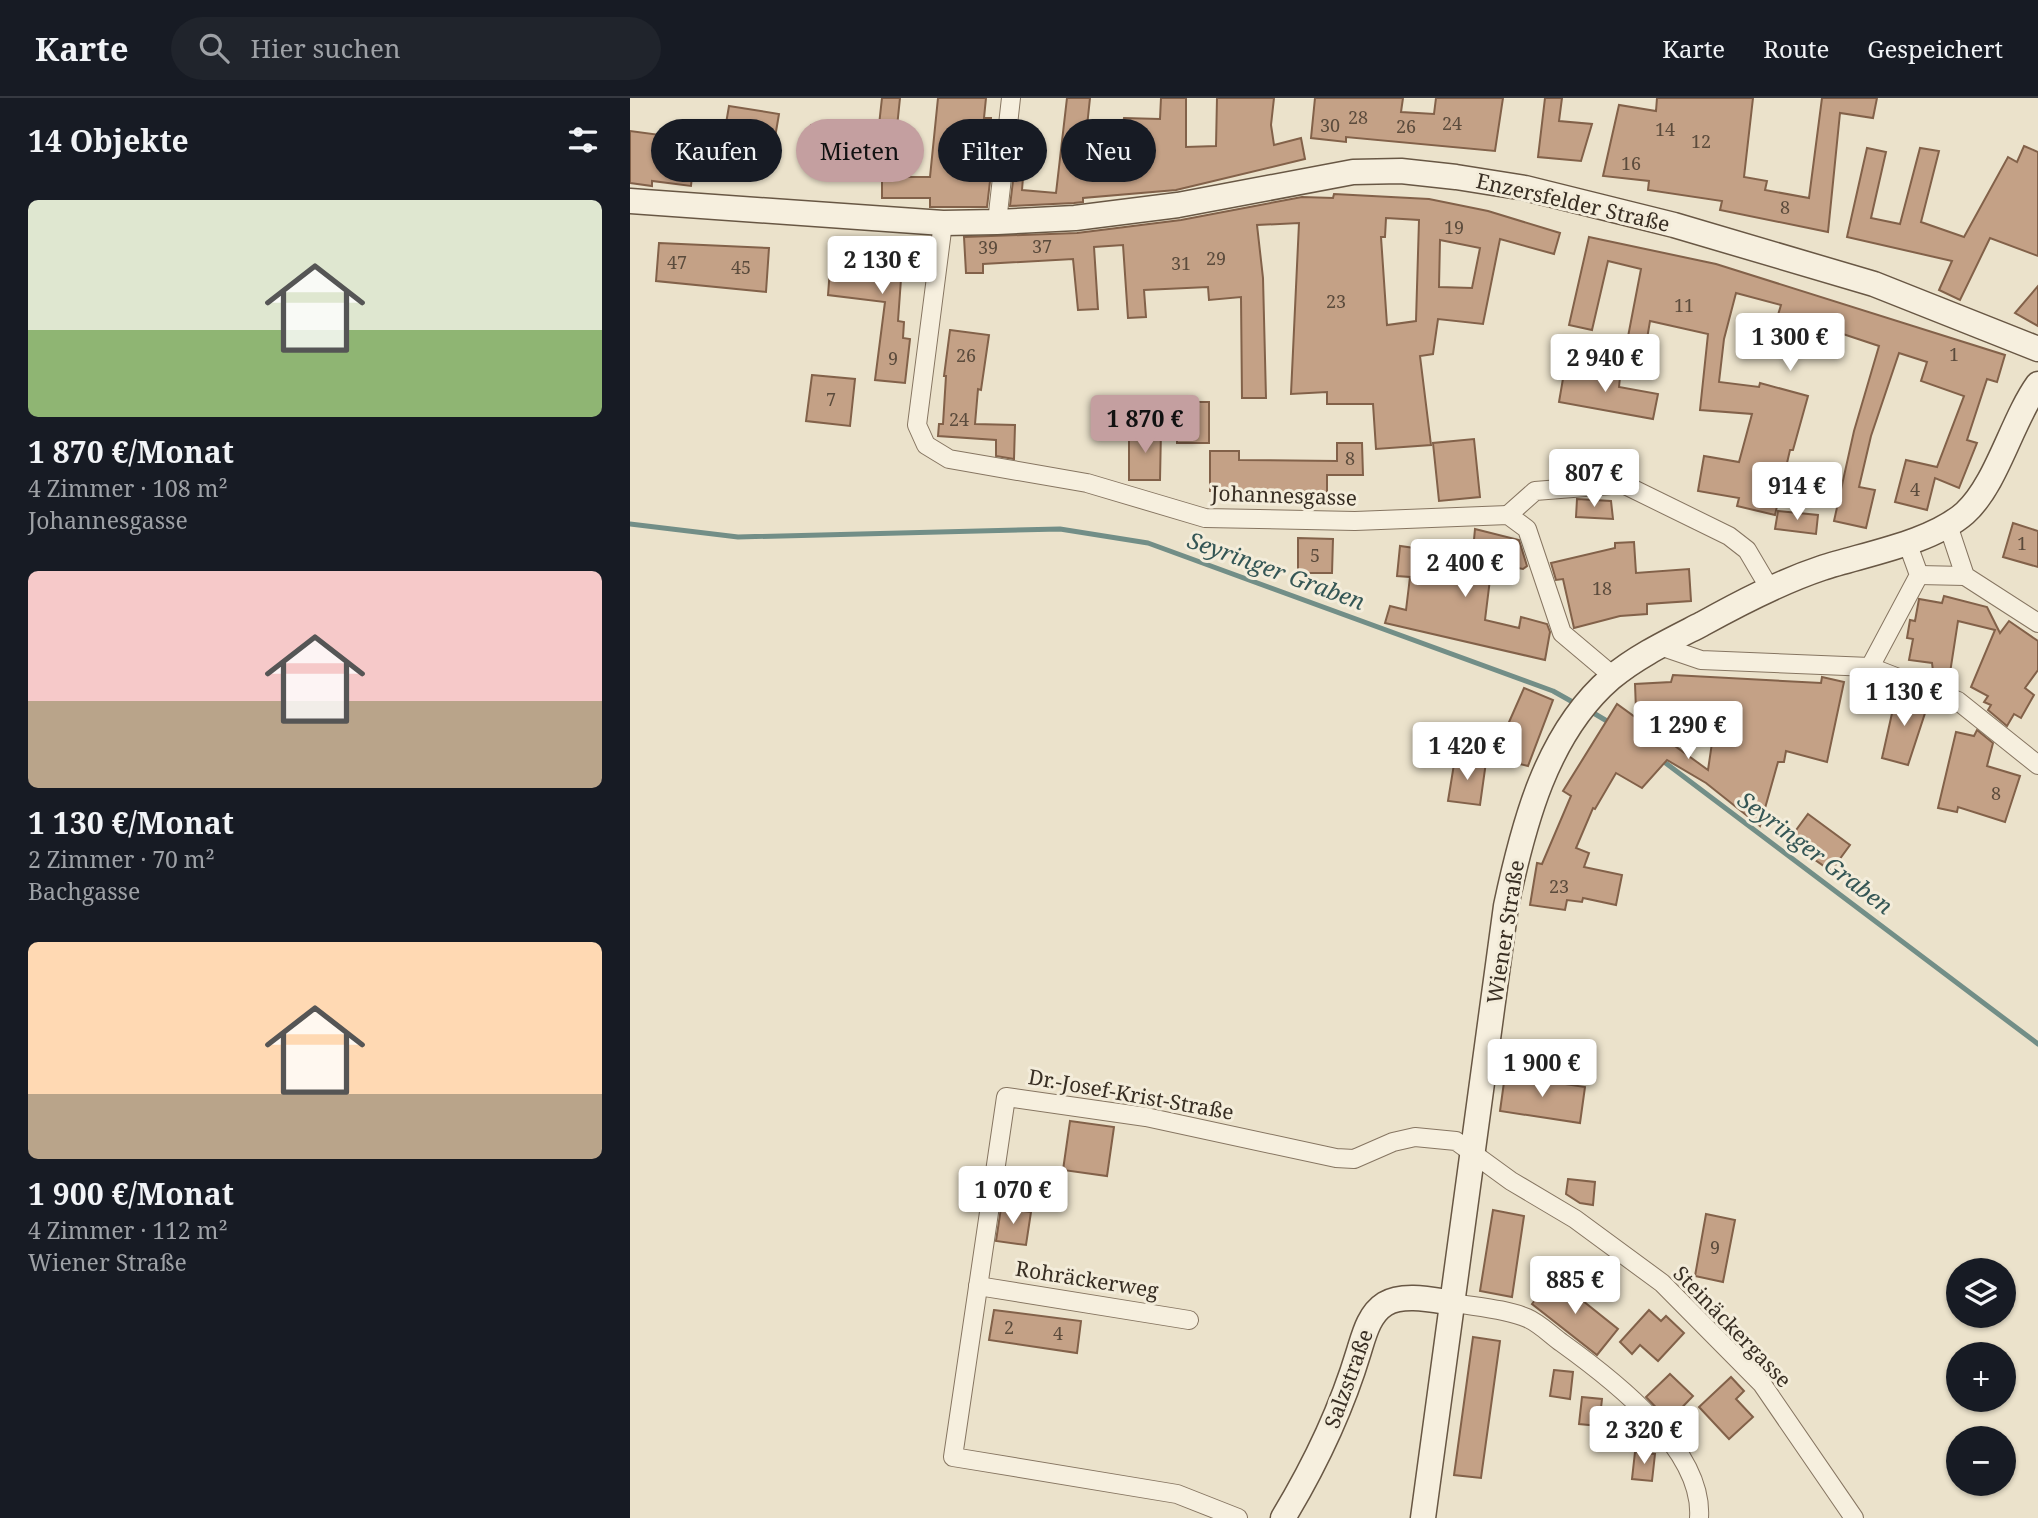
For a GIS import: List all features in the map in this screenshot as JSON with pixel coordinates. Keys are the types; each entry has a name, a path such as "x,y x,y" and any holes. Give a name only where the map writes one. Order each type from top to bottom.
{"street":[{"path":"997,222 1011,98"},
{"name":"Enzersfelder Straße","path":"630,201 943,223 997,222 1075,218 1178,205 1353,172 1401,171 1525,188 1674,225 1821,268 1924,302 2038,349"},
{"name":"Johannesgasse","path":"943,223 917,425 926,445 949,459 1087,483 1205,518 1355,521 1508,515"},
{"name":"Wiener Straße","path":"1423,1518 1507,906 1516,860 1545,774 1575,719 1608,682 1660,646 1770,589 1814,571 1907,542 1948,525 1974,502 2038,384"},
{"path":"1608,682 1562,633 1527,529 1508,515 1535,491 1623,484 1729,536 1747,550 1770,589"},
{"path":"1948,525 1965,576"},
{"path":"1870,667 1919,575 1907,542"},
{"path":"1919,575 1965,576 2038,623"},
{"path":"1660,646 1701,660 1870,667 1958,701 2038,765"},
{"name":"Dr.-Josef-Krist-Straße","path":"1238,1518 1177,1494 953,1457 1006,1097 1146,1117 1336,1158 1354,1159 1393,1142 1415,1137 1455,1141 1473,1155"},
{"name":"Steinäckergasse","path":"1473,1155 1575,1219 1662,1283 1762,1384 1854,1518"},
{"name":"Rohräckerweg","path":"978,1286 1189,1320"},
{"name":"Salzstraße","path":"1283,1518 1325,1444 1346,1395 1364,1335 1375,1314 1382,1306 1399,1299 1454,1303"},
{"path":"1454,1303 1528,1318 1598,1369 1653,1422 1678,1451 1698,1496 1699,1518"}],"building":[{"path":"882,98 900,98 898,119 880,119"},
{"path":"938,98 986,98 984,118 991,119 938,119 938,182 990,182 987,207 930,207 930,198 882,198 882,182 924,182 924,177 930,177"},
{"path":"1067,98 1090,98 1088,119 1065,119"},
{"path":"1161,98 1186,98 1186,147 1216,146 1217,98 1274,98 1271,125 1274,145 1301,138 1305,159 1176,190 1083,198 1083,202 1074,203 1010,206 1013,182 1023,182 1022,190 1056,193 1061,150 1061,182 1156,182 1156,119 1124,119 1124,118 1160,119"},
{"path":"1315,98 1403,98 1401,112 1434,114 1436,98 1503,98 1495,151 1346,137 1346,142 1311,138"},
{"path":"1545,98 1562,98 1559,121 1592,124 1581,161 1538,157"},
{"path":"1657,98 1753,98 1744,177 1767,181 1765,190 1809,198 1822,98 1877,98 1873,118 1840,113 1828,232 1720,210 1722,201 1648,190 1649,181 1603,176 1619,105 1656,111"},
{"path":"729,106 779,114 778,119 727,119"},
{"path":"630,131 651,134 652,186 630,183"},
{"path":"2024,146 2038,152 2038,256 1990,238 1960,300 1939,290 1952,261 1847,237 1867,148 1886,152 1871,218 1900,224 1920,148 1939,151 1921,222 1964,237 2008,157 2017,162"},
{"path":"660,182 691,182 691,186"},
{"path":"1334,194 1429,199 1488,211 1560,233 1554,254 1500,239 1483,324 1438,319 1433,354 1420,356 1431,445 1376,449 1373,404 1327,404 1327,392 1291,394 1299,223 1257,225 1263,278 1266,398 1242,398 1241,297 1209,300 1208,287 1144,290 1146,317 1128,318 1123,245 1094,247 1098,309 1078,310 1073,259 983,264 983,273 966,273 964,237 1077,233 1181,220 1302,197 1333,198","holes":["1386,218 1419,220 1416,321 1387,325 1381,237 1385,237","1440,240 1480,248 1472,288 1439,287"]},
{"path":"883,237 927,240 925,267 902,265 898,321 904,322 903,338 910,339 905,383 875,380 885,302 828,295 831,256 882,260"},
{"path":"1589,237 1716,264 2005,355 1997,382 1987,379 1967,440 1977,443 1959,488 1935,478 1927,510 1895,502 1906,460 1937,467 1964,396 1921,381 1927,362 1899,353 1871,436 1859,487 1875,490 1866,528 1834,521 1854,431 1879,346 1810,323 1799,330 1775,325 1781,305 1736,293 1724,339 1719,382 1759,387 1760,383 1808,396 1793,450 1790,450 1775,515 1737,506 1739,498 1698,491 1704,456 1739,462 1752,414 1700,410 1708,334 1650,321 1646,345 1627,342 1641,269 1608,261 1592,330 1569,325"},
{"path":"659,243 769,248 766,292 656,281"},
{"path":"2038,286 2038,326 2015,313"},
{"path":"950,330 989,335 981,390 978,389 975,424 1015,425 1014,459 996,456 996,440 938,436 939,424 943,424 944,376"},
{"path":"1565,367 1620,377 1619,387 1658,394 1653,419 1559,402"},
{"path":"812,375 855,379 850,426 806,421"},
{"path":"1182,402 1209,402 1209,443 1177,443 1177,415 1181,415"},
{"path":"1129,430 1161,430 1160,480 1129,480"},
{"path":"1474,439 1480,497 1439,501 1433,443"},
{"path":"1337,443 1362,443 1363,475 1327,475 1327,501 1239,500 1239,492 1210,491 1210,451 1239,451 1239,460 1337,461"},
{"path":"1577,499 1611,501 1613,519 1576,517"},
{"path":"1778,511 1818,515 1816,534 1775,529"},
{"path":"2013,523 2038,531 2038,567 2003,557"},
{"path":"1475,529 1519,540 1527,566 1523,569 1492,563 1485,620 1519,628 1521,617 1547,624 1550,632 1545,660 1385,623 1390,606 1406,610 1410,577 1397,576 1400,546 1443,552 1440,577 1470,582"},
{"path":"1298,538 1333,539 1332,573 1298,573"},
{"path":"1634,542 1636,573 1689,569 1691,601 1647,604 1647,614 1620,616 1574,628 1563,579 1556,580 1551,563 1615,548 1615,543"},
{"path":"1944,596 1987,607 2000,633 2009,621 2038,641 2038,670 2025,688 2034,695 2021,718 2014,714 2007,726 1988,710 1991,705 1984,702 1988,696 1971,687 1995,630 1958,621 1950,673 1933,671 1932,663 1909,660 1913,639 1907,638 1910,620 1915,621 1919,599 1942,603"},
{"path":"1673,675 1821,683 1822,677 1844,682 1827,762 1786,751 1784,762 1778,762 1760,826 1706,783 1667,760 1642,788 1616,773 1595,809 1593,808 1576,848 1589,853 1584,867 1622,875 1616,905 1583,898 1582,902 1567,900 1565,910 1530,905 1537,863 1542,864 1571,796 1563,791 1617,704 1708,770 1716,716 1636,710 1635,684 1671,682"},
{"path":"1524,688 1553,700 1528,766 1495,758 1503,728 1506,729"},
{"path":"1897,691 1928,704 1908,765 1882,758"},
{"path":"1977,730 1993,743 1987,766 2020,776 2005,822 1958,807 1957,812 1938,808 1956,732 1974,736"},
{"path":"1455,758 1486,762 1480,805 1448,801"},
{"path":"1808,814 1850,845 1831,871 1788,841"},
{"path":"1505,1075 1585,1087 1580,1123 1500,1111"},
{"path":"1070,1121 1114,1127 1107,1176 1063,1170"},
{"path":"1568,1179 1595,1182 1593,1205 1580,1203 1566,1194"},
{"path":"1001,1208 1031,1212 1026,1245 996,1241"},
{"path":"1493,1210 1524,1216 1512,1297 1480,1291"},
{"path":"1706,1214 1735,1220 1723,1282 1695,1276"},
{"path":"1553,1277 1618,1329 1597,1355 1532,1304"},
{"path":"994,1310 1081,1321 1077,1353 989,1340"},
{"path":"1649,1310 1661,1321 1666,1316 1684,1333 1658,1361 1640,1345 1632,1354 1620,1342"},
{"path":"1473,1337 1500,1341 1481,1478 1454,1475"},
{"path":"1554,1370 1573,1372 1570,1399 1550,1396"},
{"path":"1670,1374 1693,1396 1669,1421 1646,1397"},
{"path":"1731,1377 1744,1391 1736,1399 1753,1417 1729,1439 1699,1407"},
{"path":"1582,1397 1602,1399 1599,1426 1579,1424"},
{"path":"1611,1421 1630,1423 1627,1450 1607,1448"},
{"path":"1635,1452 1655,1454 1652,1481 1632,1479"}],"waterway":[{"name":"Seyringer Graben","path":"630,524 738,537 1060,529 1148,543 1553,691 1578,705"},
{"name":"Seyringer Graben","path":"1590,711 1612,724"},
{"name":"Seyringer Graben","path":"1659,758 2038,1044"}]}
